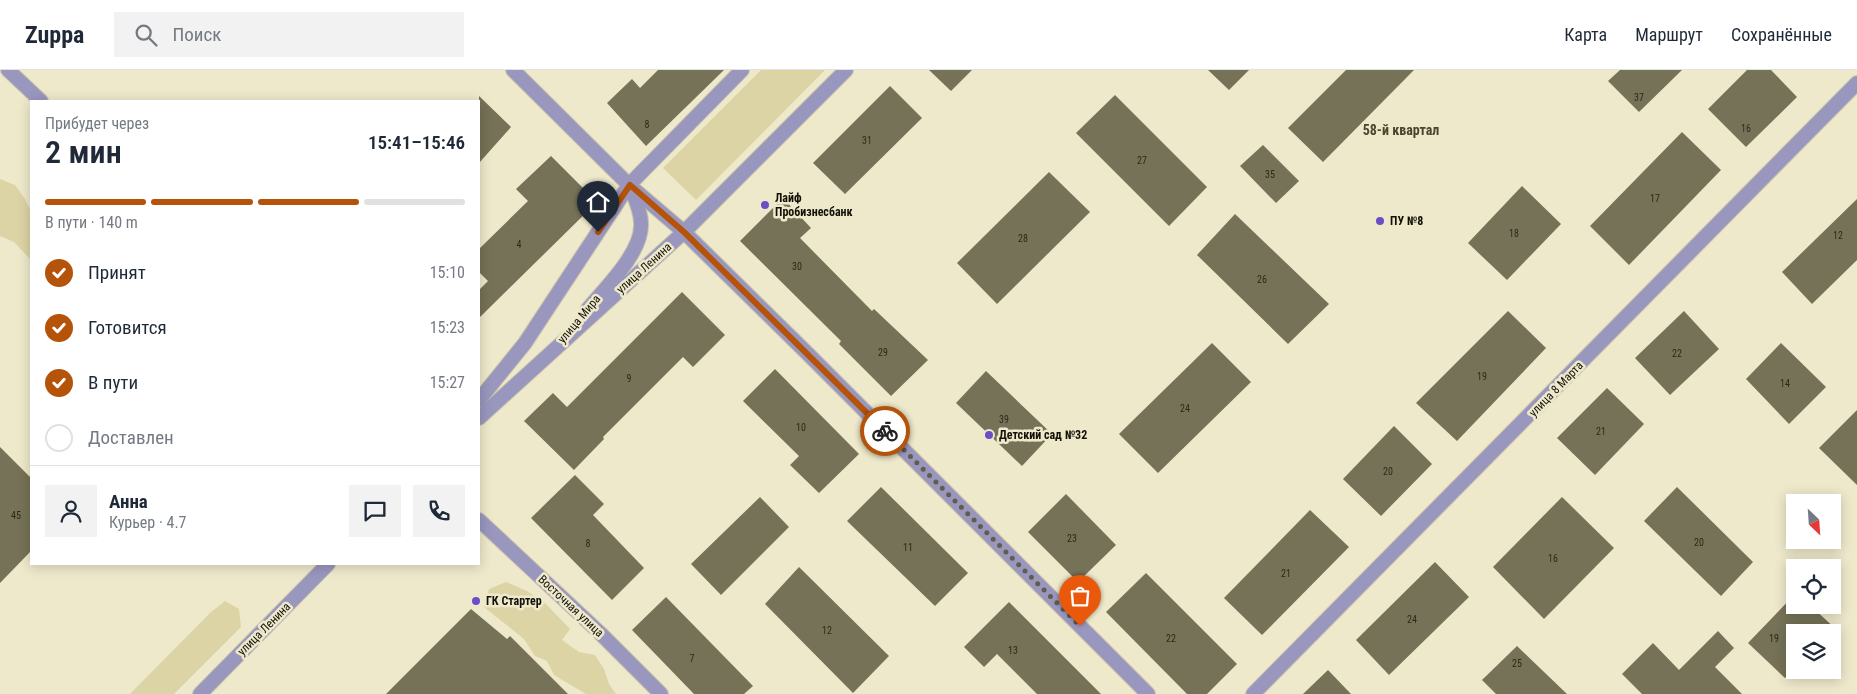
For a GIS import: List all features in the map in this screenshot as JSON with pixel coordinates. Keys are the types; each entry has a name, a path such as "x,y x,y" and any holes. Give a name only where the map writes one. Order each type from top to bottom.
{"street":[{"path":"8,70 40,100"},
{"name":"улица Мира","path":"513,70 630,185 684,232 1148,694"},
{"path":"480,399 525,343 630,185 742,70"},
{"name":"улица Ленина","path":"480,417 684,232 846,70"},
{"name":"улица 8 Марта","path":"1253,694 1857,84"},
{"name":"улица Мира","path":"555,348 628,260 638,240 641,222 630,185"},
{"name":"Восточная улица","path":"480,521 662,694"},
{"name":"улица Ленина","path":"200,694 327,565"}],"shaded area":[{"path":"761,70 825,70 696,200 663,168"},
{"path":"0,179 15,185 30,210 30,259 14,242 0,236"},
{"path":"506,582 527,591 546,604 570,629 562,640 579,652 595,655 616,694 586,694 554,675 547,661 535,656 524,639 484,607 489,589"},
{"path":"225,601 239,609 241,627 174,694 130,694 210,613"}],"building":[{"path":"658,70 724,70 646,146 607,103 632,79 640,88"},
{"path":"929,70 972,70 951,91"},
{"path":"1208,70 1249,70 1229,90"},
{"path":"1346,70 1414,70 1323,162 1288,128"},
{"path":"1620,70 1682,70 1639,112 1608,81"},
{"path":"1747,70 1771,70 1797,97 1746,147 1708,109"},
{"path":"890,86 922,118 845,194 813,163"},
{"path":"1115,95 1207,187 1169,226 1076,133"},
{"path":"479,96 511,127 480,162 480,100"},
{"path":"1682,132 1721,170 1629,265 1590,226"},
{"path":"1263,145 1299,181 1276,203 1240,166"},
{"path":"551,156 597,202 480,317 480,289 488,281 480,273 480,248 528,201 516,189"},
{"path":"1049,172 1090,212 997,304 957,263"},
{"path":"1522,186 1561,224 1507,280 1468,243"},
{"path":"783,198 811,228 800,238 872,311 874,309 928,360 891,396 839,344 841,341 740,241"},
{"path":"1857,199 1857,260 1812,304 1782,272"},
{"path":"1235,214 1329,304 1288,344 1197,255"},
{"path":"682,292 725,335 693,367 683,357 603,437 604,439 574,470 524,421 553,393 567,407"},
{"path":"1508,311 1546,348 1457,441 1416,403"},
{"path":"1684,311 1719,349 1670,395 1635,358"},
{"path":"1212,343 1251,382 1158,473 1119,434"},
{"path":"1781,343 1826,387 1789,424 1746,379"},
{"path":"775,369 859,454 819,493 790,465 799,456 743,401"},
{"path":"986,371 1052,434 1022,466 956,403"},
{"path":"1607,388 1644,424 1595,475 1557,438"},
{"path":"1857,410 1857,485 1819,448"},
{"path":"1394,426 1432,464 1381,516 1343,479"},
{"path":"0,447 30,477 30,552 0,583"},
{"path":"575,475 604,504 593,515 644,568 612,600 531,518"},
{"path":"881,487 968,573 935,606 847,521"},
{"path":"1677,487 1753,562 1721,596 1644,521"},
{"path":"1066,494 1116,545 1078,582 1028,532"},
{"path":"760,497 789,527 721,595 691,564"},
{"path":"1562,497 1614,548 1544,619 1493,567"},
{"path":"1310,510 1349,547 1262,635 1224,598"},
{"path":"1435,562 1469,597 1389,675 1356,640"},
{"path":"799,567 889,656 853,693 765,604"},
{"path":"1146,573 1237,664 1207,694 1187,694 1106,612"},
{"path":"666,597 753,686 744,694 694,694 632,630"},
{"path":"1009,602 1101,694 1037,694 997,654 984,667 964,647"},
{"path":"1786,603 1786,614 1820,614 1830,624 1786,624 1785,678 1748,643"},
{"path":"471,609 507,639 510,636 568,694 386,694"},
{"path":"1718,631 1734,648 1715,667 1742,694 1642,694 1622,674 1653,643 1679,670"},
{"path":"1517,646 1567,694 1496,694 1482,680"},
{"path":"1328,670 1351,694 1303,694"}],"way so far":[{"path":"885,431 1080,626"}],"place":[{"name":"Лайф Пробизнесбанк","path":"765,205"},
{"name":"ПУ №8","path":"1380,221"},
{"name":"Детский сад №32","path":"989,435"},
{"name":"ГК Стартер","path":"476,601"}],"district":[{"name":"58-й квартал","path":"1401,130"}],"route":[{"path":"598,232 630,185 684,232 885,431"}]}
